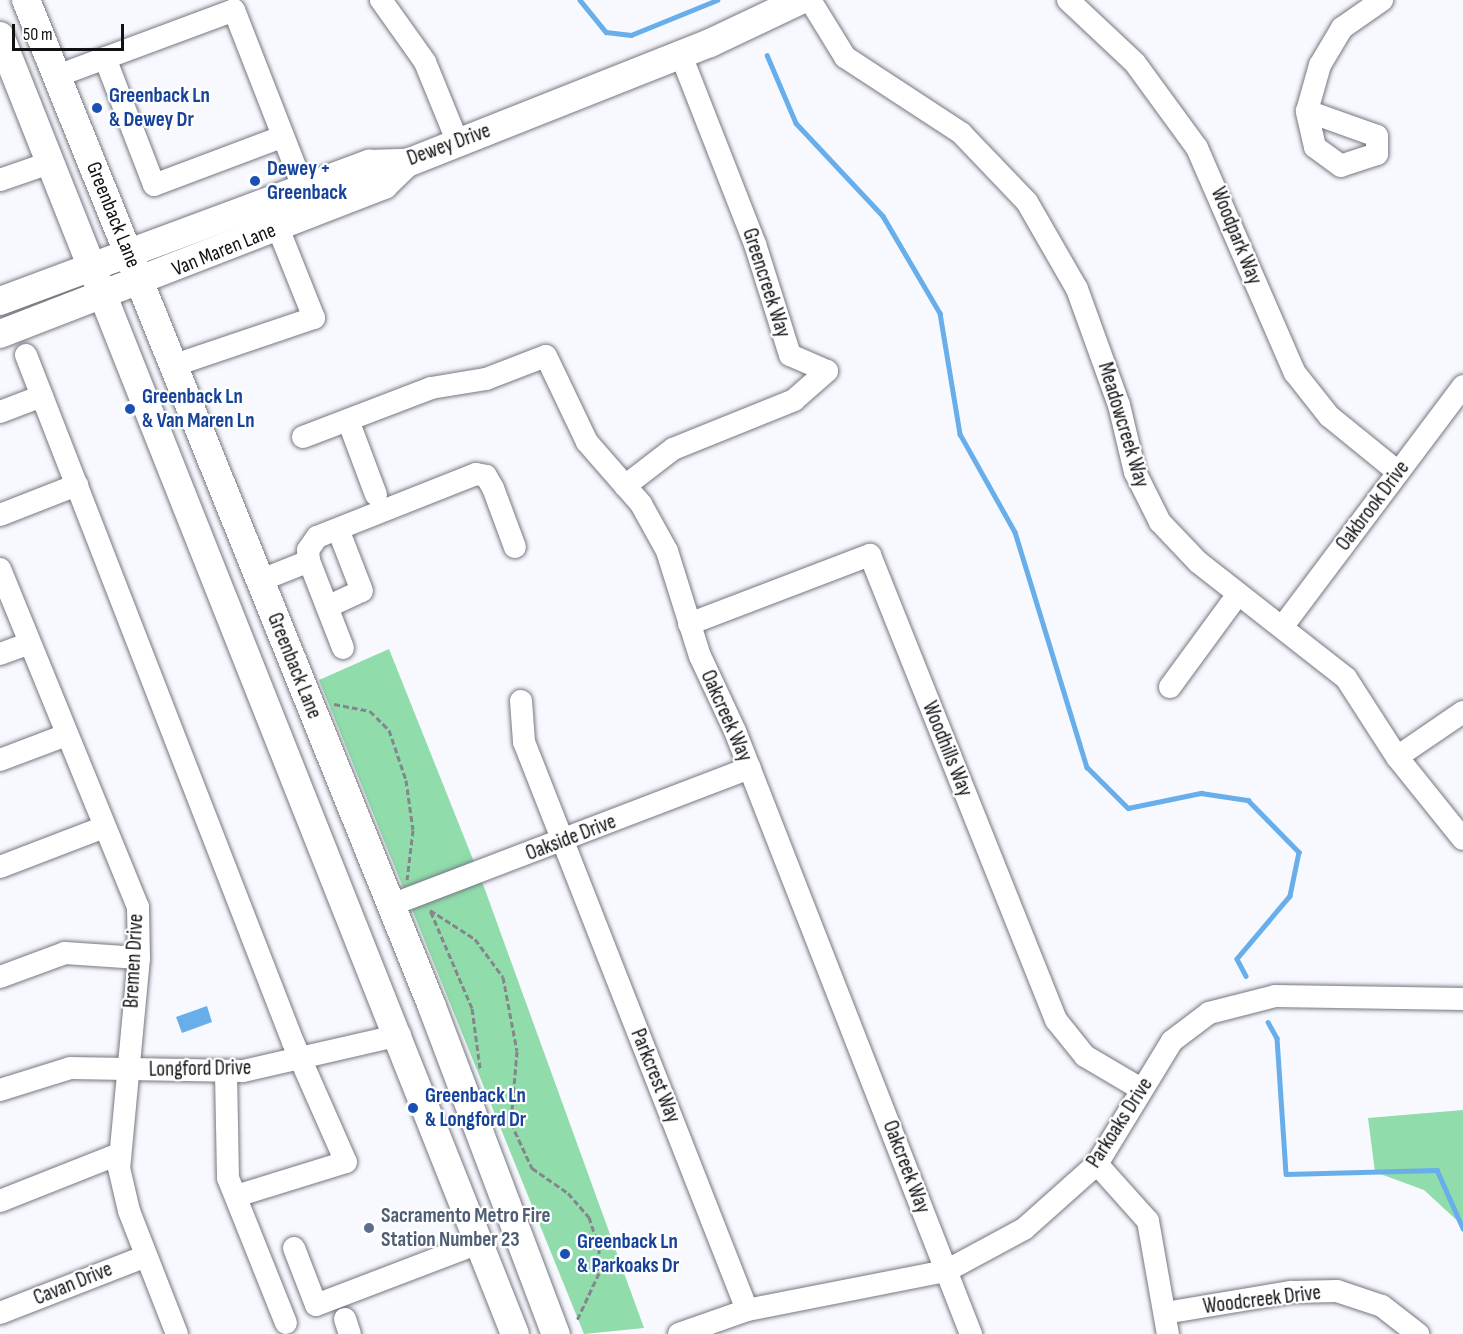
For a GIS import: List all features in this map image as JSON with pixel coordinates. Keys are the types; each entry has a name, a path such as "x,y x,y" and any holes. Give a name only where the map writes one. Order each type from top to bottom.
{"main road":[{"name":"Greenback Lane","path":"26,0 259,581 566,1328"},
{"name":"Dewey Drive","path":"89,267 369,164 407,163 681,55 801,0"},
{"name":"Greenback Lane","path":"0,36 100,298 295,771 481,1242 515,1334"},
{"name":"Van Maren Lane","path":"0,334 140,284 384,185 407,163"},
{"path":"0,301 89,267"},
{"path":"295,771 316,780 369,903 378,908 391,905"}],"street":[{"path":"381,0 425,62 458,143"},
{"name":"Meadowcreek Way","path":"810,0 845,57 961,133 1027,202 1077,289 1145,496 1179,546 1346,678 1397,757 1463,839"},
{"name":"Woodpark Way","path":"1068,0 1141,70 1197,148 1295,373 1329,416 1398,472"},
{"path":"1307,111 1320,65 1342,28 1382,0"},
{"path":"57,76 234,10 304,189"},
{"name":"Greencreek Way","path":"625,486 673,449 794,400 827,371 790,355 755,244 681,55"},
{"path":"105,58 154,185 282,137"},
{"path":"0,180 49,163"},
{"path":"172,366 314,318 278,228"},
{"path":"26,355 302,1061 346,1162 236,1196"},
{"name":"Oakcreek Way","path":"303,437 431,388 486,379 546,356 587,442 625,486 663,543 689,624 750,768 971,1334"},
{"name":"Oakbrook Drive","path":"1283,626 1463,386"},
{"path":"0,412 42,396"},
{"path":"348,420 376,495"},
{"path":"343,648 309,561 311,543 338,529 476,474 486,476 493,488 515,547"},
{"path":"0,515 77,485"},
{"path":"327,607 362,591 338,529"},
{"name":"Woodhills Way","path":"689,624 870,555 1056,1020 1085,1056 1141,1089"},
{"path":"259,581 309,561"},
{"name":"Bremen Drive","path":"0,569 28,644 104,826 132,883 139,958 119,1154 126,1200 177,1334"},
{"path":"1170,687 1238,594"},
{"path":"0,654 28,644"},
{"name":"Parkcrest Way","path":"521,701 524,742 747,1310"},
{"path":"1397,757 1463,712"},
{"path":"0,760 66,735"},
{"name":"Oakside Drive","path":"391,905 563,842 750,768"},
{"path":"0,867 104,826"},
{"path":"0,977 59,954 139,958"},
{"name":"Parkoaks Drive","path":"679,1334 747,1310 946,1271 1024,1229 1097,1164 1172,1041 1230,1004 1299,995 1463,999"},
{"name":"Longford Drive","path":"0,1090 70,1068 226,1073 302,1061 400,1035"},
{"path":"226,1073 228,1178 286,1323"},
{"path":"0,1201 119,1154"},
{"path":"1097,1164 1137,1202 1148,1221 1167,1323"},
{"path":"294,1248 316,1305 481,1242"},
{"name":"Cavan Drive","path":"0,1313 146,1256"},
{"name":"Woodcreek Drive","path":"1167,1323 1291,1292 1337,1291 1382,1306 1418,1334"}],"path":[{"path":"333,704 370,711 389,730 405,780 413,830 408,880"},
{"path":"480,1068 472,1008 430,910 469,934 503,977 517,1051 511,1123 532,1168 568,1192 589,1217 599,1247 599,1273 566,1328"}],"green space":[{"path":"389,649 484,887 644,1328 584,1334 319,680"},
{"path":"1463,1110 1463,1226 1424,1190 1375,1172 1368,1118"}],"water":[{"path":"207,1006 212,1022 182,1033 176,1017"}],"waterway":[{"path":"580,0 606,32 631,35 717,0"},
{"path":"767,55 796,123 883,216 940,313 960,434 1015,532 1087,767 1128,808 1201,793 1248,800 1299,852 1290,896 1237,959 1246,976"},
{"path":"1268,1022 1277,1038 1286,1174 1437,1170 1463,1228"}],"place":[{"name":"Greenback Ln & Dewey Dr","path":"97,108"},
{"name":"Dewey + Greenback","path":"255,181"},
{"name":"Greenback Ln & Van Maren Ln","path":"130,409"},
{"name":"Greenback Ln & Longford Dr","path":"413,1108"},
{"name":"Sacramento Metro Fire Station Number 23","path":"369,1228"},
{"name":"Greenback Ln & Parkoaks Dr","path":"565,1254"}]}
